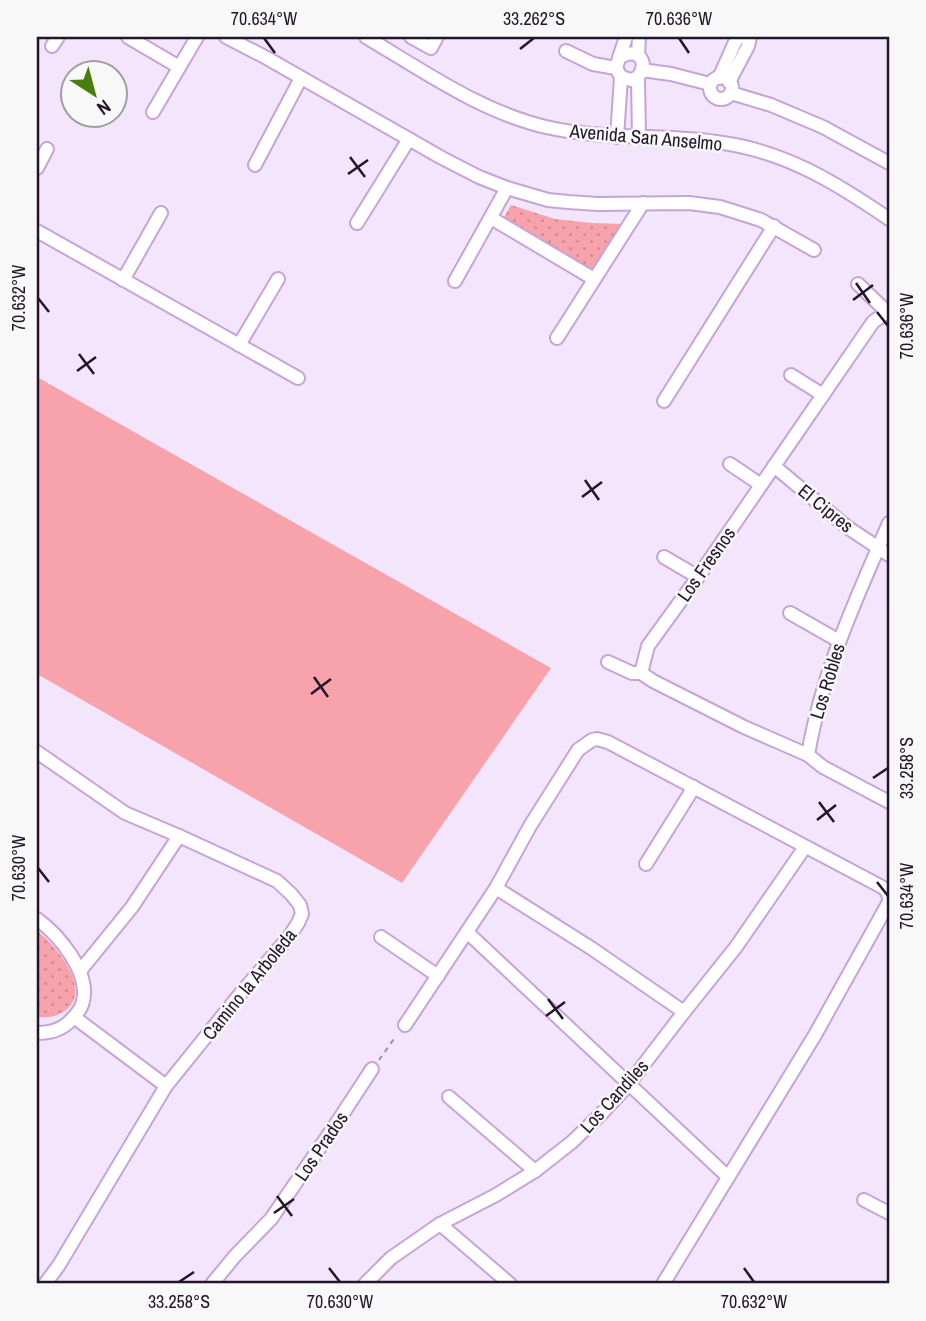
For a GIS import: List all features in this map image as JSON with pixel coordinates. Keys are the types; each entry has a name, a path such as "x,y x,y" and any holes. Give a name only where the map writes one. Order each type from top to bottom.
{"street":[{"path":"128,37 179,67"},
{"path":"153,113 197,37"},
{"path":"226,37 478,177 507,188 548,200 598,204 689,203 720,207 774,226 814,250"},
{"name":"Avenida San Anselmo","path":"366,37 476,101 509,116 561,131 600,136 718,142 740,146 793,163 834,183 889,219"},
{"path":"411,37 431,48 437,37"},
{"path":"617,136 618,67 626,37"},
{"path":"639,37 638,55 643,65 640,73 639,138"},
{"path":"722,84 736,40 740,37"},
{"path":"722,84 748,46 750,37"},
{"path":"566,51 593,64 618,67 631,80 640,73 671,74 722,84 823,127 889,163"},
{"path":"618,67 628,52 638,55"},
{"path":"255,164 301,78"},
{"path":"357,223 410,139"},
{"path":"37,167 47,149"},
{"path":"455,281 507,188"},
{"path":"556,338 643,203"},
{"path":"123,280 161,213"},
{"path":"491,218 594,279"},
{"path":"664,401 774,226"},
{"path":"37,231 298,378"},
{"path":"240,345 278,279"},
{"path":"858,284 888,312"},
{"name":"Los Fresnos","path":"641,673 648,646 873,322 888,312"},
{"path":"791,375 823,395"},
{"path":"730,464 761,485"},
{"name":"El Cipres","path":"774,466 848,527 884,552"},
{"name":"Los Robles","path":"808,755 812,730 839,640 870,563 884,552 889,523"},
{"path":"664,557 698,577"},
{"path":"790,613 839,640"},
{"path":"608,662 632,673 641,673 744,727 808,755 823,767 889,802"},
{"path":"405,1024 496,888 530,826 579,750 597,739 608,741 886,890 889,900 850,974 663,1284"},
{"name":"Camino la Arboleda","path":"37,752 125,813 277,881 300,905 302,914 289,937 166,1087 45,1284"},
{"path":"646,864 694,787"},
{"path":"80,971 132,907 179,836"},
{"name":"Los Candiles","path":"365,1284 391,1258 440,1223 506,1189 535,1171 572,1142 628,1085 736,947 805,847"},
{"path":"496,888 591,948 684,1012"},
{"path":"37,919 50,928 65,946 80,971 84,985 83,1003 75,1017 65,1026 47,1033 37,1033"},
{"path":"467,932 728,1177"},
{"path":"381,937 438,976"},
{"path":"75,1017 166,1087"},
{"name":"Los Prados","path":"212,1284 271,1219 372,1069"},
{"path":"449,1097 535,1171"},
{"path":"864,1200 889,1213"},
{"path":"440,1223 510,1284"}],"path":[{"path":"372,1069 405,1024"}],"shaded area":[{"path":"511,205 555,219 625,224 593,270 503,219"},
{"path":"37,377 551,668 402,883 37,674"},
{"path":"37,931 62,958 74,982 72,1003 63,1012 50,1017 37,1017"}]}
